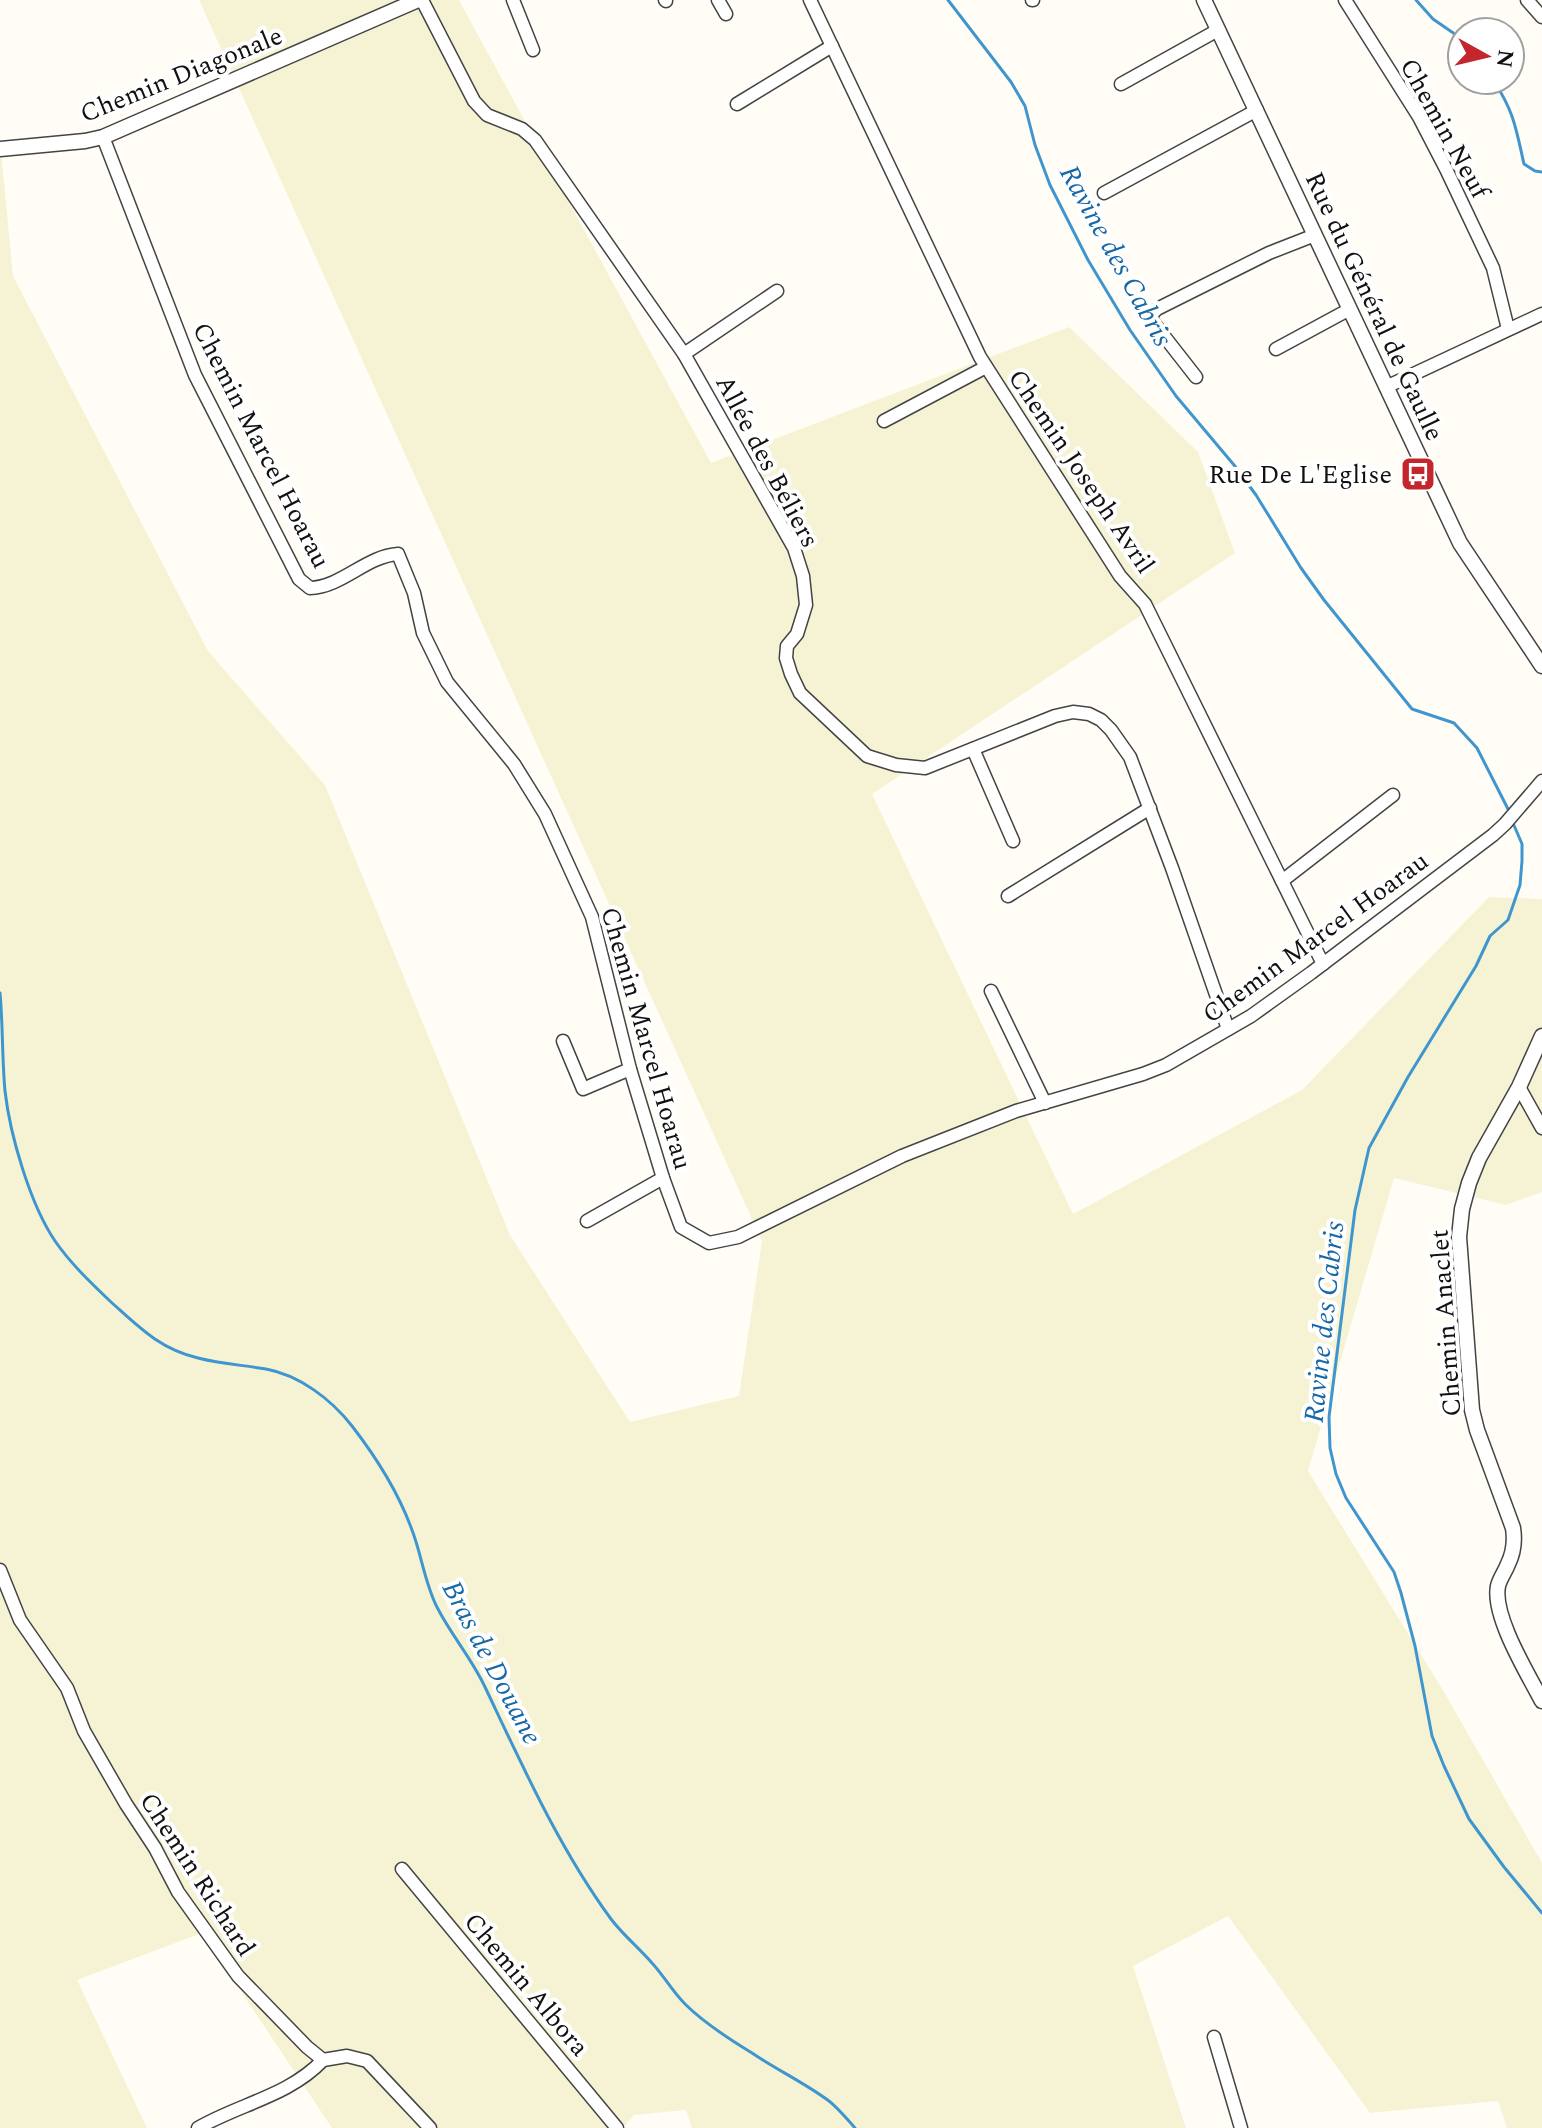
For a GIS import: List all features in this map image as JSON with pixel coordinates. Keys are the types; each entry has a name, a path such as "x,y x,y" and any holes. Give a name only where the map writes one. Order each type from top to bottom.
{"street":[{"name":"Chemin Diagonale","path":"0,149 103,137 420,0"},
{"name":"Allée des Béliers","path":"420,0 474,101 487,115 522,129 535,140 684,354 794,548 803,576 806,605 797,634 787,646 786,658 800,693 867,756 896,765 925,768 1055,716 1073,712 1089,714 1101,720 1130,757 1228,1029"},
{"path":"513,0 533,50"},
{"path":"718,0 726,14"},
{"name":"Chemin Joseph Avril","path":"810,0 986,367 1120,576 1145,604 1323,964"},
{"name":"Rue du Général de Gaulle","path":"1204,0 1460,543 1542,666"},
{"name":"Chemin Neuf","path":"1345,0 1419,117 1446,169 1493,268 1508,329"},
{"path":"1530,1 1542,17"},
{"path":"1121,84 1218,30"},
{"path":"737,104 832,46"},
{"path":"1104,193 1257,110"},
{"name":"Chemin Marcel Hoarau","path":"103,137 195,375 299,579 310,588 325,586 368,563 398,554 414,593 423,633 447,682 514,764 545,814 592,917 630,1069 681,1227 709,1243 738,1237 902,1156 1016,1111 1166,1065 1251,1016 1323,964 1485,841 1510,819 1542,781"},
{"path":"1196,377 1153,322 1151,315 1157,309 1269,253 1315,235"},
{"path":"684,354 777,291"},
{"path":"1276,349 1350,309"},
{"path":"1386,387 1542,314"},
{"path":"884,421 986,367"},
{"path":"973,749 1013,841"},
{"path":"1282,881 1393,795"},
{"path":"1008,896 1150,808"},
{"path":"991,991 1045,1103"},
{"name":"Chemin Anaclet","path":"1542,1036 1519,1087 1479,1158 1462,1209 1459,1237 1472,1410 1513,1528 1515,1542 1513,1554 1498,1585 1500,1612 1542,1701"},
{"path":"563,1041 583,1089 583,1105"},
{"path":"583,1089 630,1069"},
{"path":"1519,1087 1542,1128"},
{"path":"587,1221 663,1178"},
{"name":"Chemin Richard","path":"0,1570 20,1620 67,1688 84,1731 178,1892 238,1976 323,2060"},
{"name":"Chemin Albora","path":"402,1869 617,2128"},
{"path":"1214,2037 1241,2128"},
{"path":"198,2128 220,2115 280,2092 312,2072 323,2060 347,2056 367,2061 430,2128"}],"shaded area":[{"path":"199,0 459,0 711,463 1069,327 1198,452 1235,553 872,794 1073,1214 1302,1090 1489,897 1542,899 1542,1192 1506,1205 1394,1178 1308,1471 1444,1692 1542,1863 1542,2128 1507,2128 1498,2101 1370,2113 1228,1916 1133,1966 1186,2128 692,2128 686,2110 634,2115 623,2128 332,2128 202,1933 77,1980 147,2128 0,2128 0,140 13,276 208,651 325,785 510,1235 630,1422 739,1396 762,1241"}],"waterway":[{"name":"Ravine des Cabris","path":"948,0 1011,82 1025,106 1050,185 1088,260 1130,330 1176,396 1256,495 1324,600 1412,709 1454,723 1477,748 1508,809"},
{"path":"1416,0 1446,28"},
{"path":"1502,96 1510,111 1524,164 1542,172"},
{"name":"Ravine des Cabris","path":"1513,823 1522,844 1522,861 1520,885 1508,920 1490,936 1476,966 1369,1148 1355,1210 1329,1417 1330,1448 1336,1474 1346,1498 1394,1572 1401,1593 1415,1646 1432,1736 1444,1766 1469,1819 1542,1913"},
{"name":"Bras de Douane","path":"0,993 5,1091 11,1128 37,1208 61,1249 111,1302 161,1343 198,1358 278,1372 314,1390 344,1416 394,1489 407,1516 438,1609 480,1677 558,1835 611,1919 692,2011 829,2101 855,2128"}],"place":[{"name":"Rue De L'Eglise","path":"1418,474"}]}
